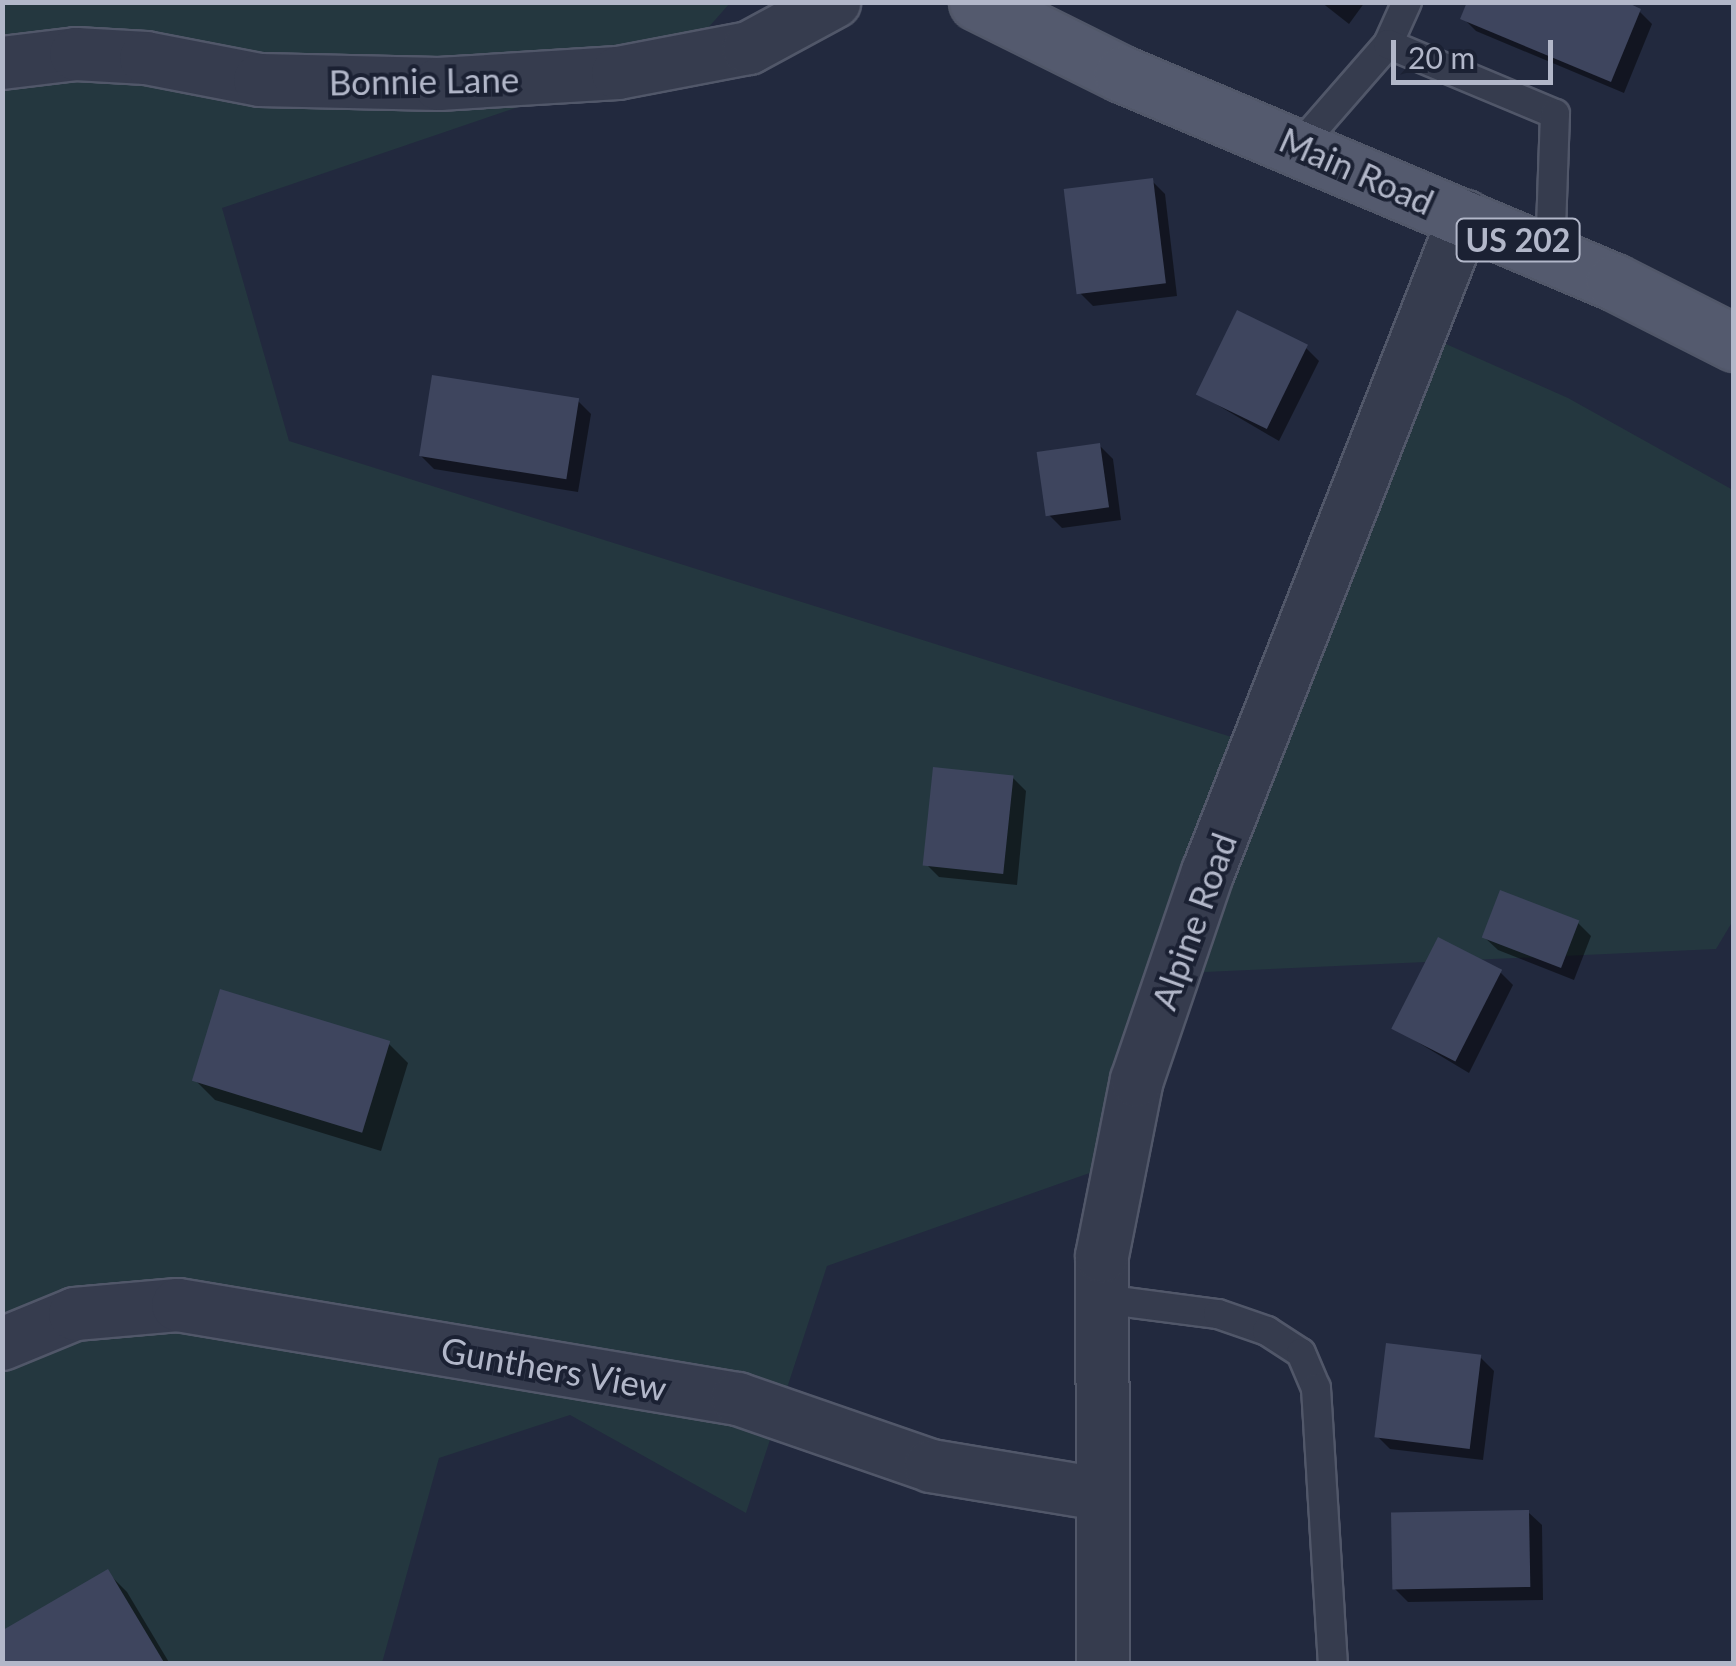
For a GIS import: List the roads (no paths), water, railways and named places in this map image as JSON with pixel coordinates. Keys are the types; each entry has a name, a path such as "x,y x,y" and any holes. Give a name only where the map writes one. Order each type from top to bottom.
{"main road":[{"name":"Main Road","path":"977,2 1122,74 1300,145 1550,254 1734,343"}],"street":[{"name":"Bonnie Lane","path":"2,63 76,54 146,58 260,80 420,84 618,73 749,48 834,2"},
{"name":"Alpine Road","path":"1103,1664 1102,1256 1142,1063 1208,872 1464,217"},
{"name":"Gunthers View","path":"2,1344 74,1314 178,1305 738,1399 932,1466 1101,1494"}],"lane":[{"path":"1300,145 1388,44 1407,2"},
{"path":"1388,44 1555,114 1550,254"},
{"path":"1102,1300 1218,1314 1267,1331 1301,1353 1316,1388 1333,1664"}]}
